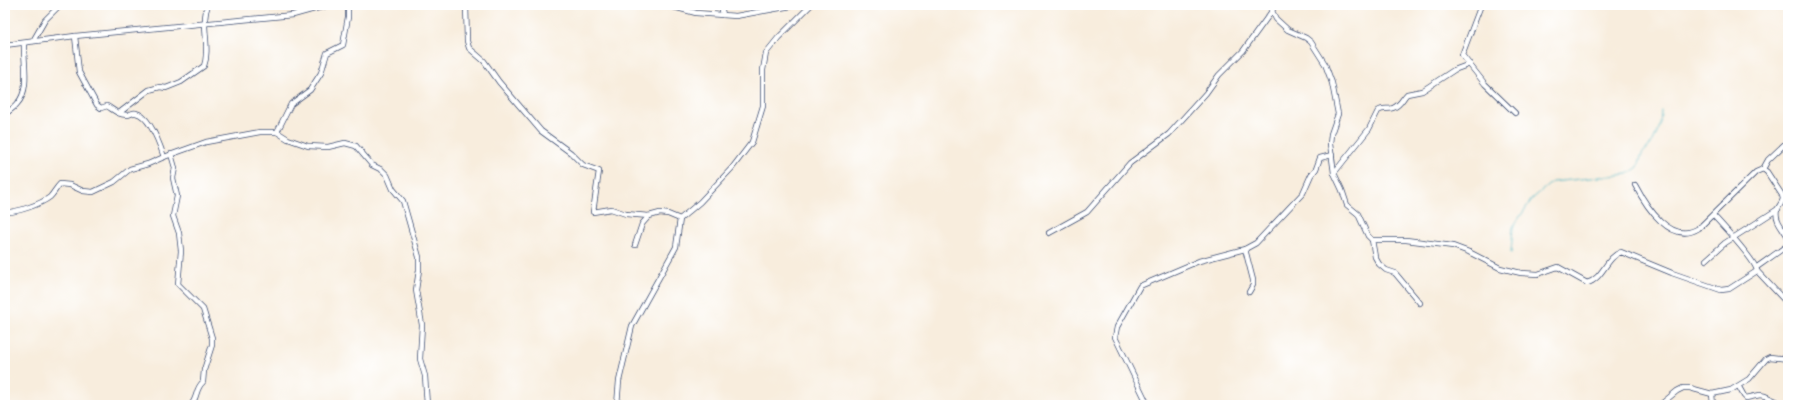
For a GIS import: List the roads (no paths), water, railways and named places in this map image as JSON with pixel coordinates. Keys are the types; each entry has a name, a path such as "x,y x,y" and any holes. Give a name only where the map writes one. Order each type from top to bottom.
{"street":[{"path":"34,41 45,20 60,5"},
{"path":"119,113 149,90 160,87 166,88 181,82 204,66 207,37 204,14 208,5"},
{"path":"5,45 74,36 293,15 329,5"},
{"path":"277,132 291,104 310,90 321,73 327,53 343,45 348,17 348,5"},
{"path":"466,5 467,41 469,48 484,61 499,82 541,131 571,153 583,165 600,171 593,212 612,208 624,214 649,216 664,213 680,219"},
{"path":"666,5 696,13 741,16 797,5"},
{"path":"721,5 723,15"},
{"path":"618,405 619,381 632,326 676,247 680,219 700,202 732,168 752,142 763,106 762,70 764,58 773,44 811,5"},
{"path":"1049,233 1087,212 1130,163 1169,134 1206,93 1219,75 1243,51 1275,5"},
{"path":"1481,5 1472,33 1462,52 1462,55 1485,84 1515,113"},
{"path":"1272,11 1276,19 1288,30 1306,38 1311,42 1324,64 1332,83 1338,114 1337,121 1331,134 1330,144 1334,173 1347,205 1358,214 1368,236 1372,240 1375,257 1379,264 1386,270 1395,273 1420,303"},
{"path":"74,36 80,77 98,107 107,106 115,112 127,115 134,113 141,115 154,131 164,157"},
{"path":"5,114 18,104 24,89 24,43"},
{"path":"1334,173 1369,129 1378,111 1385,108 1393,108 1400,104 1407,94 1422,91 1454,70 1470,64"},
{"path":"5,212 11,212 28,207 46,199 60,184 70,185 88,192 97,190 114,182 130,169 148,164 206,142 260,132 277,132 288,139 308,146 328,147 345,143 356,146 373,166 385,172 393,190 403,201 419,257 416,290 422,325 420,359 425,376 427,405"},
{"path":"1635,185 1647,205 1656,216 1676,232 1684,234 1693,232 1713,215 1756,172 1763,169 1768,160 1788,141"},
{"path":"171,154 175,168 173,178 176,196 173,216 179,233 181,247 178,284 203,309 213,344 204,370 203,382 198,387 196,398 191,405"},
{"path":"1148,405 1115,337 1117,328 1138,288 1148,282 1165,277 1199,261 1245,249 1256,243 1303,193 1311,175 1316,170 1320,158 1332,155"},
{"path":"1763,169 1767,172 1782,195 1782,202 1778,209 1777,216 1778,221 1788,235"},
{"path":"1706,260 1724,243 1778,209"},
{"path":"1713,215 1788,304"},
{"path":"634,245 642,224 649,216"},
{"path":"1372,240 1406,240 1458,248 1500,268 1521,273 1538,274 1558,267 1587,283 1594,280 1613,256 1621,252 1672,273 1714,288 1725,290 1737,285 1788,245"},
{"path":"1245,249 1253,280 1252,289 1249,292"},
{"path":"1660,405 1683,388 1690,388 1712,394 1726,392 1739,387 1753,375 1766,359 1770,357 1788,359"},
{"path":"1739,387 1746,398 1760,395 1766,396 1786,405"},
{"path":"1712,394 1713,405"}],"waterway":[{"path":"1511,253 1513,227 1532,199 1552,182 1628,174 1638,167 1642,154 1653,142 1660,126 1661,111"}]}
